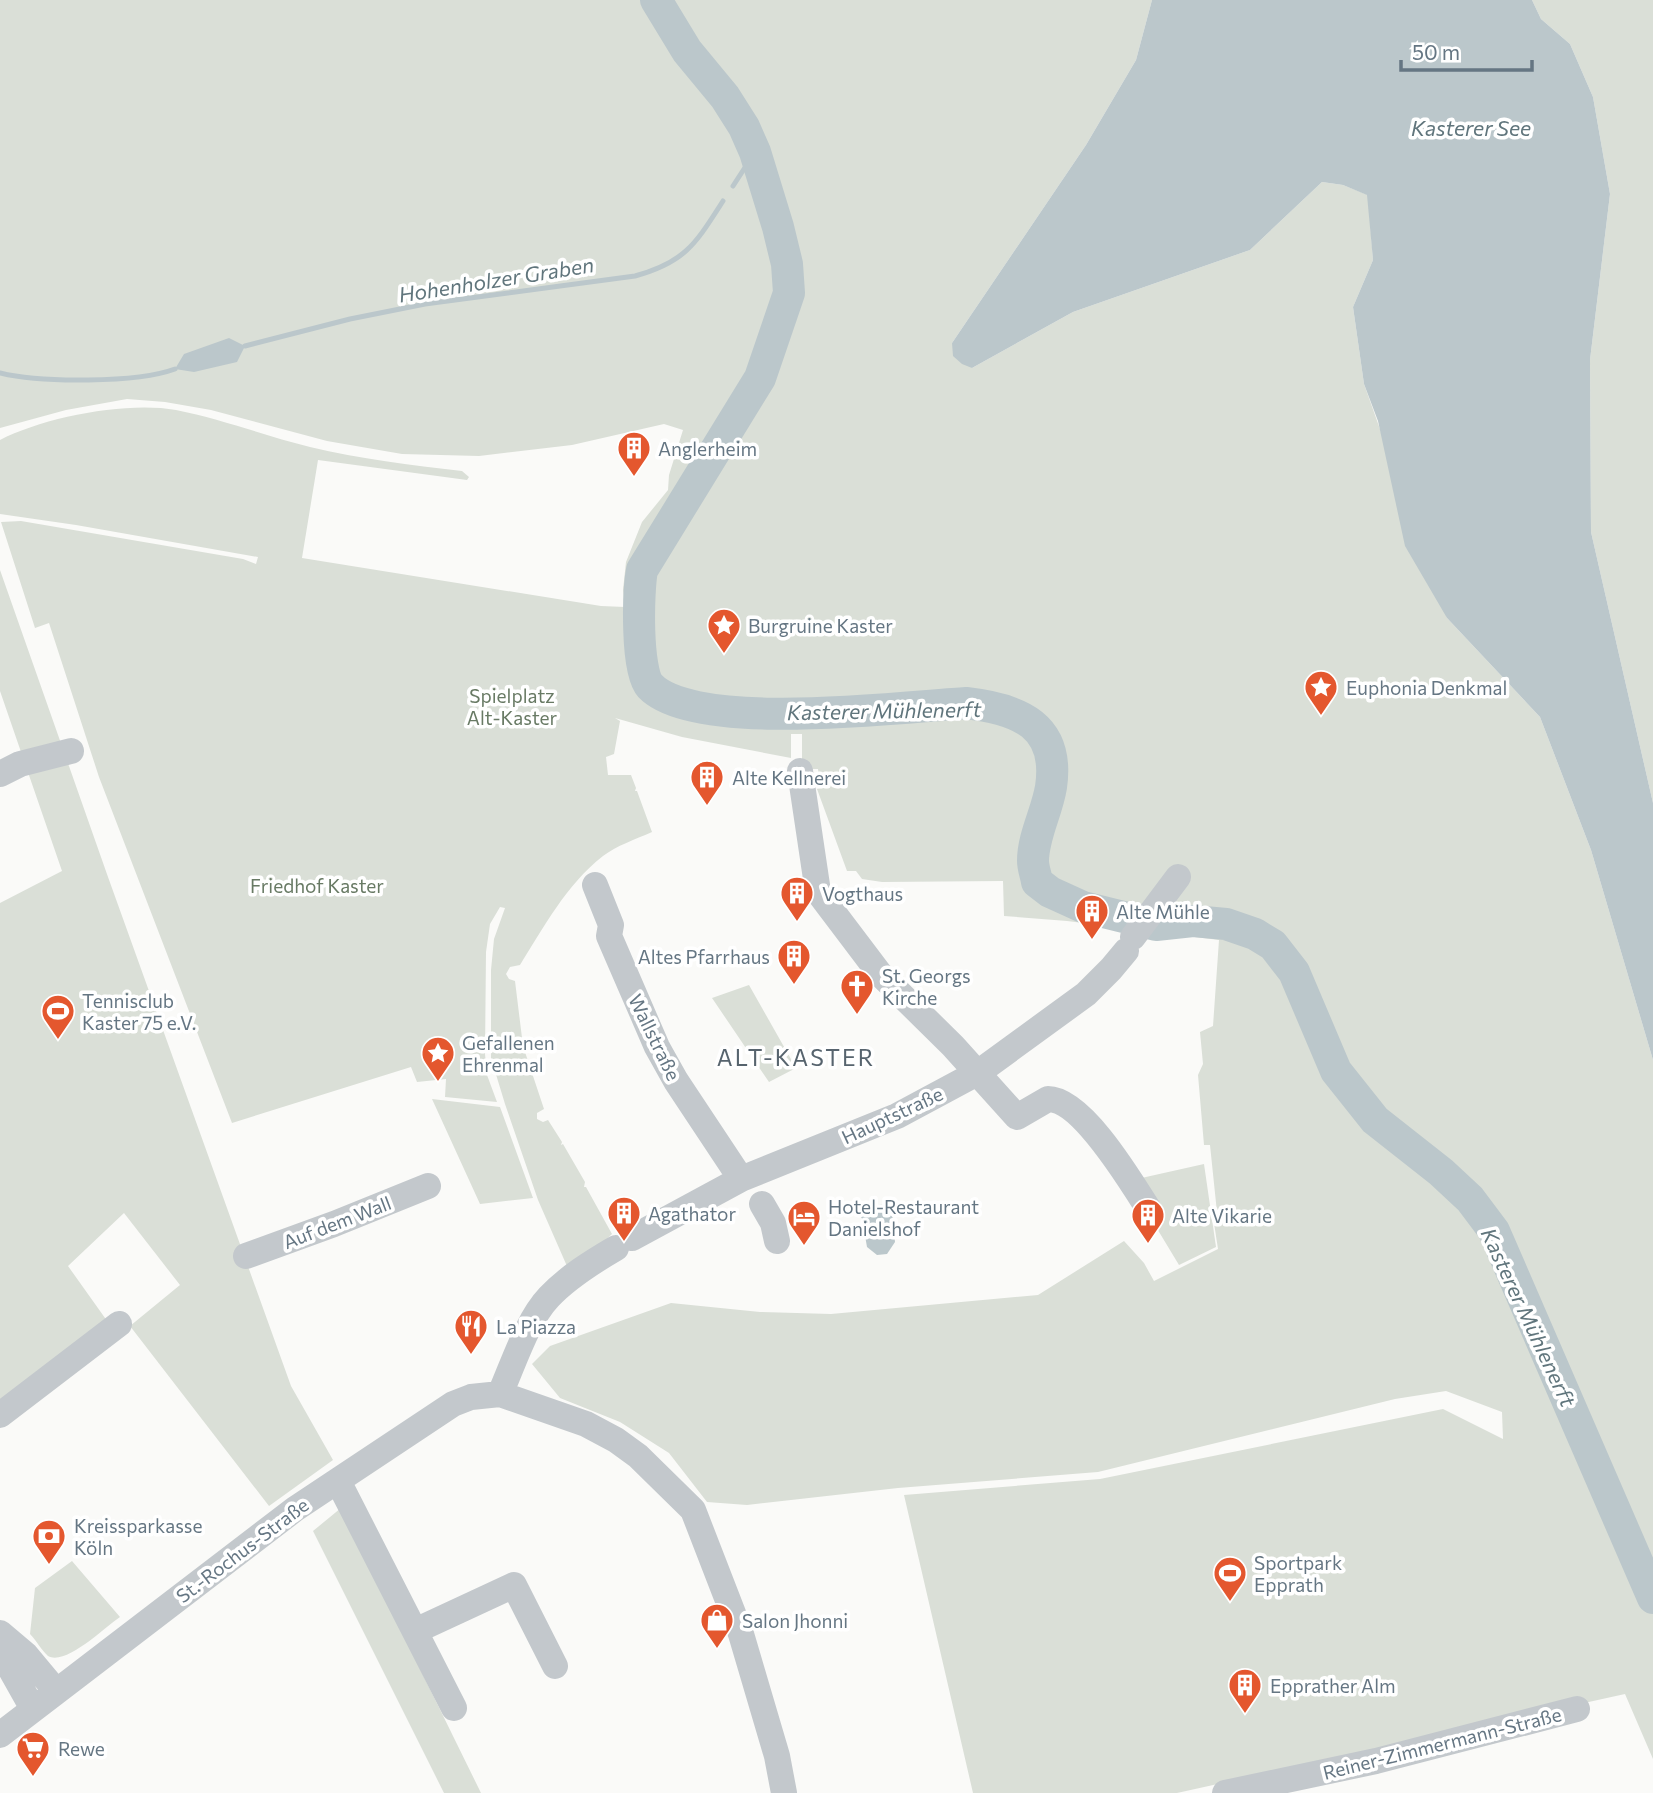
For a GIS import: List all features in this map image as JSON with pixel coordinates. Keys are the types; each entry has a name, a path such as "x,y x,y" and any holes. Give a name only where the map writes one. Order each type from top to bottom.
{"street":[{"path":"0,774 20,764 71,751"},
{"path":"799,768 818,892 880,974 979,1072 1017,1117 1048,1099 1062,1102 1079,1115 1117,1161 1151,1213"},
{"name":"Hauptstraße","path":"500,1394 533,1320 548,1298 570,1279 624,1243 752,1187 897,1116 979,1072 1086,994 1111,969 1178,877"},
{"name":"Wallstraße","path":"594,885 611,925 609,936 657,1047 676,1081 752,1187 773,1223 777,1241"},
{"name":"Auf dem Wall","path":"246,1256 428,1186"},
{"path":"0,1415 119,1324"},
{"path":"500,1394 586,1424 616,1440 638,1456 693,1510 741,1634 777,1756 784,1793"},
{"name":"St.-Rochus-Straße","path":"0,1735 295,1509 453,1404 471,1397 500,1394"},
{"path":"338,1481 454,1708"},
{"path":"415,1631 514,1585 555,1666"},
{"path":"0,1633 26,1654 56,1691"},
{"path":"0,1641 5,1672 33,1709"},
{"name":"Reiner-Zimmermann-Straße","path":"1225,1793 1281,1788 1577,1709"}],"green space":[{"path":"0,0 1152,0 1136,60 1086,145 952,343 972,368 1073,312 1250,250 1322,182 1343,185 1368,195 1373,260 1353,307 1364,384 1447,618 1540,717 1591,850 1653,1060 1653,1759 1625,1694 1177,1793 973,1793 904,1495 1100,1479 1443,1409 1503,1439 1502,1412 1446,1391 1395,1399 1098,1472 898,1488 747,1505 707,1502 669,1453 620,1422 560,1398 532,1364 550,1346 671,1303 760,1312 831,1314 1038,1295 1124,1241 1144,1263 1154,1281 1218,1249 1210,1145 1204,1145 1198,1075 1203,1064 1200,1032 1213,1026 1219,940 1004,916 1003,881 882,882 862,879 856,871 847,871 817,789 820,788 818,769 802,769 802,734 791,734 791,758 682,737 615,718 620,721 614,754 606,757 608,775 631,775 652,832 614,849 590,867 557,907 520,965 510,967 506,974 509,979 515,981 523,1046 544,1109 537,1113 537,1119 543,1122 548,1120 612,1234 570,1273 538,1200 491,1058 491,970 494,939 505,908 500,907 490,924 486,952 485,1054 487,1075 497,1102 445,1097 446,1079 417,1082 411,1067 232,1123 99,777 49,623 35,628 1,522 21,521 243,559 256,564 258,557 0,514 0,440 39,424 86,413 110,409 156,408 193,414 329,451 462,471 469,477 467,480 318,460 302,558 601,606 625,607 623,590 626,562 642,522 668,490 669,475 683,430 664,424 572,445 479,456 402,454 327,441 211,410 127,399 66,410 0,428"},
{"path":"1532,0 1653,0 1653,803 1591,532 1590,360 1610,194 1593,97 1570,44 1541,19"},
{"path":"0,570 291,1386 333,1460 269,1506 130,1326 180,1285 124,1213 68,1266 110,1325 0,1406 0,903 62,871 0,691"},
{"path":"749,985 796,1068 769,1082 712,998"},
{"path":"432,1099 500,1107 533,1198 480,1204"},
{"path":"1204,1164 1216,1247 1179,1265 1150,1217 1137,1179"},
{"path":"341,1508 481,1793 444,1793 313,1531"},
{"path":"72,1561 120,1617 75,1651 56,1658 48,1656 30,1634 35,1588"}],"water":[{"name":"Kasterer See","path":"1152,0 1532,0 1541,19 1570,44 1593,97 1610,194 1590,360 1591,532 1653,803 1653,1060 1591,850 1540,717 1447,618 1405,546 1378,421 1364,384 1353,307 1373,260 1367,195 1343,185 1322,182 1250,250 1073,312 972,368 953,356 952,343 1086,145 1136,60"},
{"path":"229,338 245,346 237,362 194,372 175,369 184,354"},
{"path":"882,1204 892,1212 895,1242 887,1254 877,1255 867,1247 865,1223 861,1217 868,1207"}],"waterway":[{"name":"Kasterer Mühlenerft","path":"656,0 687,51 725,97 744,127 755,152 778,227 787,264 789,293 760,378 642,570 639,612 640,648 645,678 650,686 674,700 709,709 800,714 966,703 1003,710 1032,724 1049,749 1052,766 1051,787 1034,852 1033,864 1037,882 1050,892 1083,907 1156,925 1193,921 1226,924 1255,934 1273,945 1294,972 1336,1071 1375,1120 1441,1172 1470,1199 1494,1231 1653,1598"},
{"name":"Hohenholzer Graben","path":"733,186 755,152"},
{"name":"Hohenholzer Graben","path":"245,346 350,319 425,304 635,276 666,264 688,249 723,201"},
{"name":"Hohenholzer Graben","path":"0,373 39,379 88,380 137,377 175,369"}],"place":[{"name":"Anglerheim","path":"634,478"},
{"name":"Burgruine Kaster","path":"724,655"},
{"name":"Euphonia Denkmal","path":"1321,717"},
{"name":"Alte Kellnerei","path":"707,807"},
{"name":"Vogthaus","path":"797,923"},
{"name":"Alte Mühle","path":"1092,941"},
{"name":"Altes Pfarrhaus","path":"794,986"},
{"name":"St. Georgs Kirche","path":"857,1016"},
{"name":"Tennisclub Kaster 75 e.V.","path":"58,1041"},
{"name":"Gefallenen Ehrenmal","path":"438,1083"},
{"name":"Agathator","path":"624,1243"},
{"name":"Alte Vikarie","path":"1148,1245"},
{"name":"Hotel-Restaurant Danielshof","path":"804,1247"},
{"name":"La Piazza","path":"471,1356"},
{"name":"Kreissparkasse Köln","path":"49,1566"},
{"name":"Sportpark Epprath","path":"1230,1603"},
{"name":"Salon Jhonni","path":"717,1650"},
{"name":"Epprather Alm","path":"1245,1715"},
{"name":"Rewe","path":"33,1778"}],"district":[{"name":"ALT-KASTER","path":"796,1057"}],"park label":[{"name":"Spielplatz Alt-Kaster","path":"512,706"},
{"name":"Friedhof Kaster","path":"317,885"}]}
